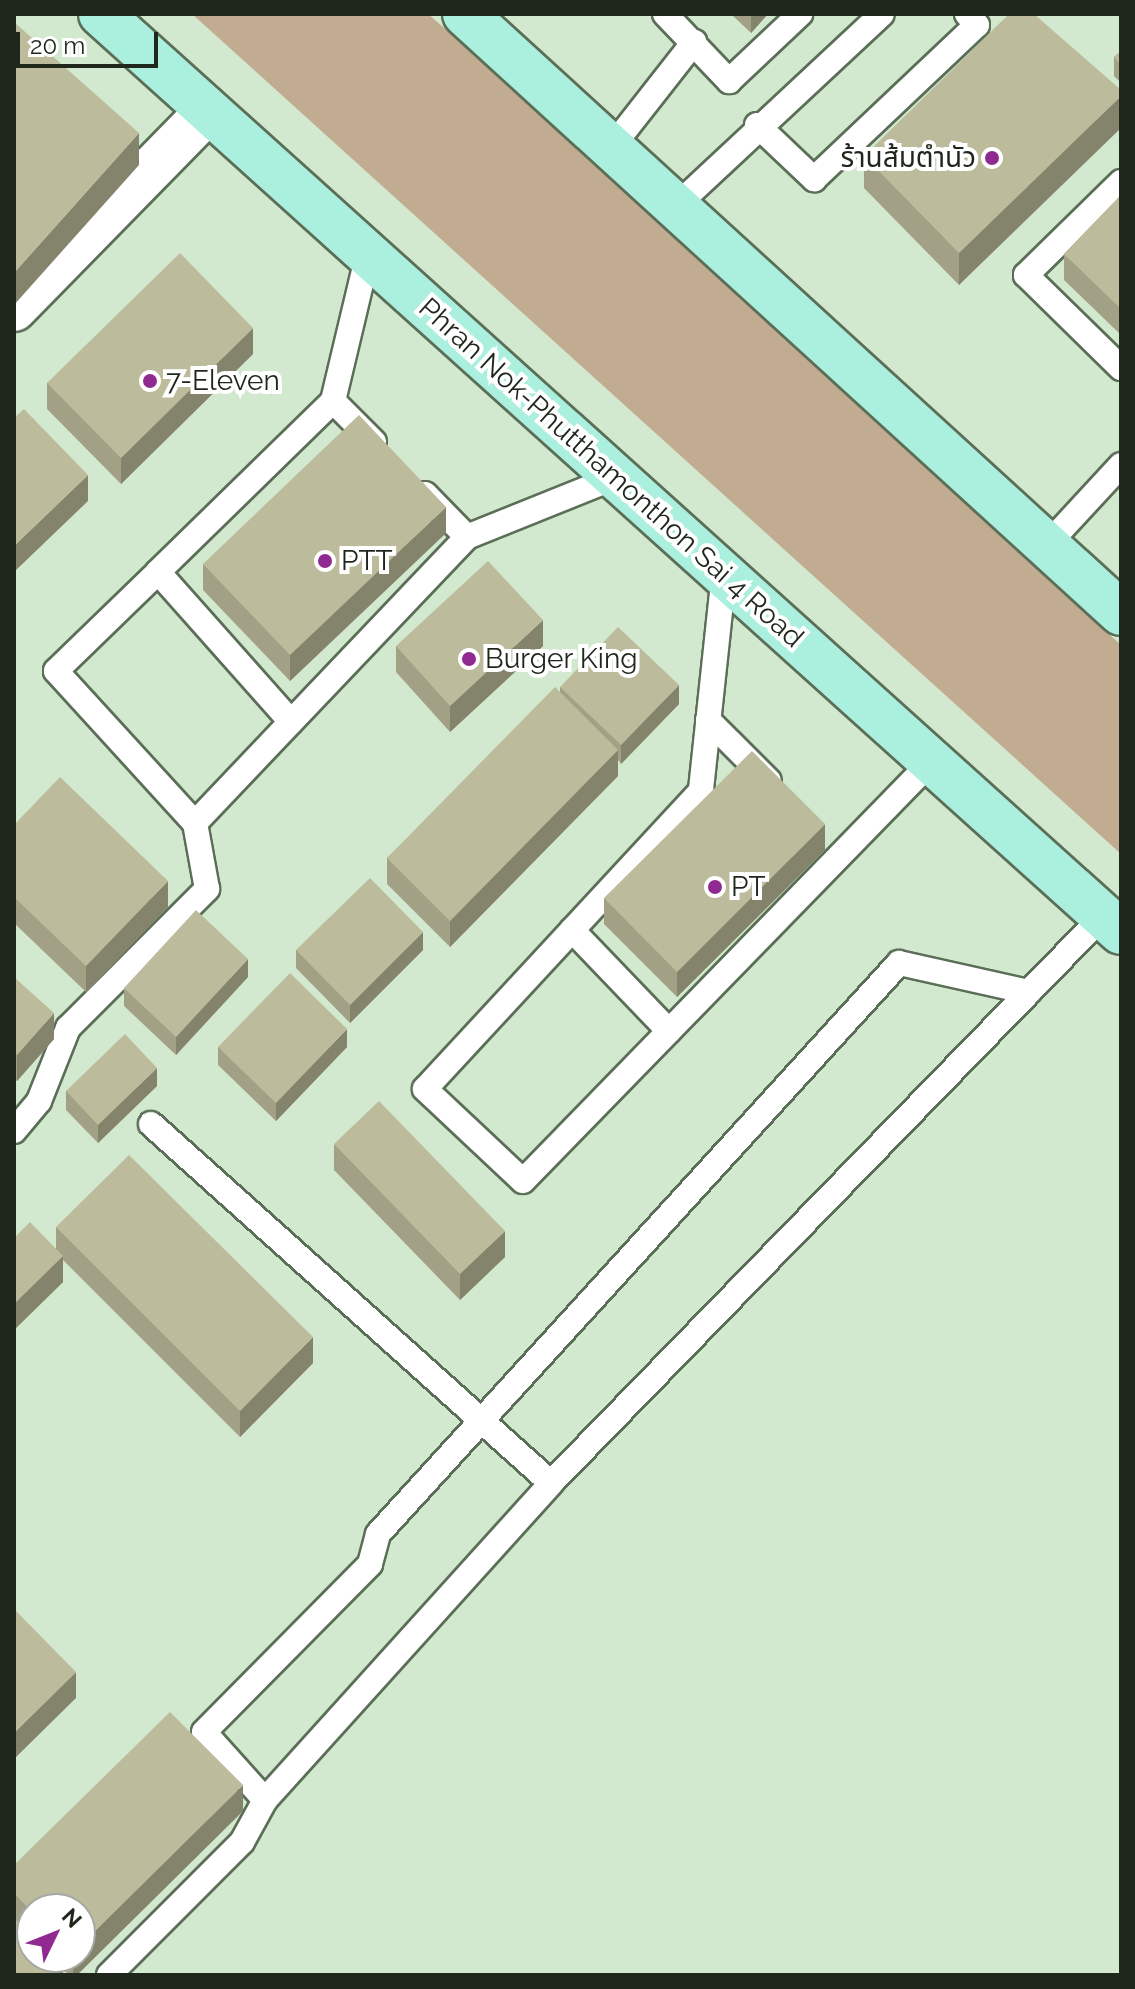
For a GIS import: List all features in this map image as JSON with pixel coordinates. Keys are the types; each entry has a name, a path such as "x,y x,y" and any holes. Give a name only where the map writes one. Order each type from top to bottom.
{"main road":[{"name":"Phran Nok-Phutthamonthon Sai 4 Road","path":"101,14 1112,924"},
{"path":"465,14 1121,613"}],"street":[{"path":"14,309 208,111"}],"lane":[{"path":"665,14 729,81 800,14"},
{"path":"674,208 757,125 882,14"},
{"path":"757,125 814,179 977,25 967,14"},
{"path":"611,148 694,42"},
{"path":"1121,182 1026,275 1121,368"},
{"path":"14,1131 39,1101 68,1028 207,889 195,823 56,671 333,401 368,254"},
{"path":"333,401 389,458"},
{"path":"1047,545 1121,465"},
{"path":"195,823 467,537 616,477"},
{"path":"411,480 467,537"},
{"path":"158,572 291,722"},
{"path":"724,574 701,791 425,1089 523,1181 932,761"},
{"path":"708,720 786,798"},
{"path":"819,832 841,854"},
{"path":"109,1975 242,1842 265,1800 551,1483 1029,992 1112,924"},
{"path":"572,930 669,1031"},
{"path":"265,1800 204,1732 370,1564 378,1534 899,963 1029,992"},
{"path":"151,1124 551,1483"}],"shaded area":[{"path":"192,14 428,14 487,65 1121,645 1121,854"}],"building":[{"name":"ร้านส้มตำนัว","path":"1009,14 1034,14 1121,90 1121,96 959,253 864,156"},
{"path":"14,22 139,133 14,273"},
{"path":"1121,51 1121,65 1114,57"},
{"path":"1121,195 1121,309 1064,254"},
{"name":"7-Eleven","path":"180,253 253,328 121,458 47,383"},
{"path":"24,409 88,475 14,546 14,418"},
{"name":"PTT","path":"359,415 446,507 290,655 203,564"},
{"name":"Burger King","path":"488,561 543,620 450,706 396,646"},
{"path":"618,627 679,685 621,745 560,687"},
{"path":"555,687 618,750 450,921 387,858"},
{"name":"PT","path":"752,751 825,824 677,972 604,898"},
{"path":"60,777 168,881 86,966 14,897 14,825"},
{"path":"370,878 423,932 350,1005 296,950"},
{"path":"196,910 248,959 176,1037 124,988"},
{"path":"290,973 347,1029 276,1103 218,1047"},
{"path":"14,977 54,1013 17,1055 14,1053"},
{"path":"125,1034 157,1068 98,1125 66,1091"},
{"path":"379,1101 505,1231 460,1274 334,1144"},
{"path":"129,1155 313,1337 240,1411 56,1227"},
{"path":"30,1222 63,1256 14,1304 14,1238"},
{"path":"14,1609 76,1672 14,1733"},
{"path":"170,1712 243,1785 96,1930 96,1893 16,1895 14,1865"},
{"path":"14,1918 16,1973 57,1973 14,1975"}],"place":[{"name":"ร้านส้มตำนัว","path":"992,158"},
{"name":"7-Eleven","path":"150,381"},
{"name":"PTT","path":"325,561"},
{"name":"Burger King","path":"469,659"},
{"name":"PT","path":"715,887"}]}
